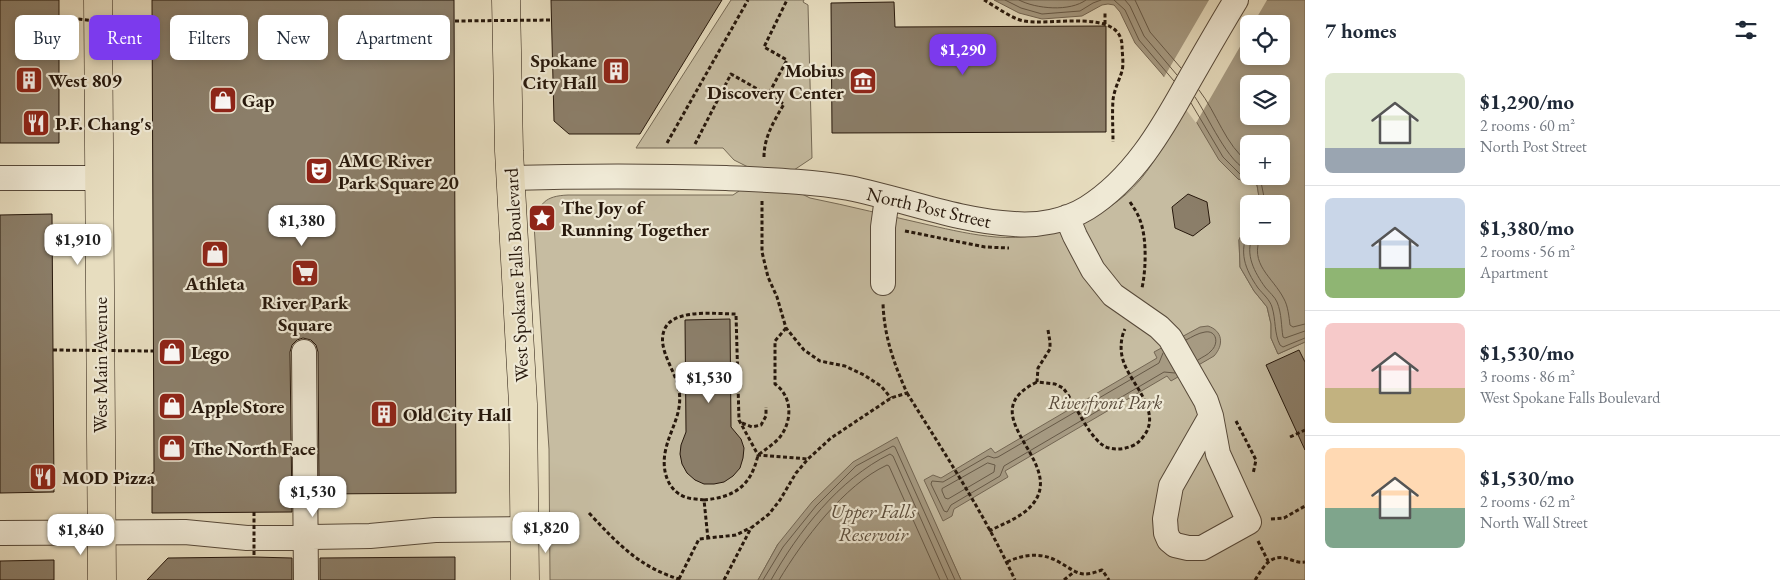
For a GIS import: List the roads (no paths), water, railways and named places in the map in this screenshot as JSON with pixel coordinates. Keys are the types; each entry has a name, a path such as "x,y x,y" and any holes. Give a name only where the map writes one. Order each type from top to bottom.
{"main road":[{"name":"West Main Avenue","path":"98,0 102,580"},
{"name":"West Spokane Falls Boulevard","path":"506,0 510,178 524,404 525,580"}],"street":[{"name":"North Post Street","path":"510,178 660,176 764,180 848,188 986,221 1033,225 1067,217 1086,209 1110,191 1134,166 1159,134 1236,0"},
{"path":"0,178 99,178"},
{"path":"883,283 883,227 887,198"},
{"path":"1067,217 1093,270 1113,295 1159,327 1170,338 1206,401 1211,416 1218,454 1249,522 1202,548 1174,545 1166,533 1165,520 1171,486 1211,416"},
{"path":"304,352 306,580"},
{"path":"0,533 185,532 247,538 370,536 435,530 525,528"}],"water":[{"path":"994,0 1305,0 1305,342 1278,354 1271,338 1271,324 1267,307 1254,291 1240,267 1239,240 1240,238 1240,245 1290,245 1290,195 1259,195 1257,185 1290,185 1290,135 1240,135 1240,180 1238,179 1219,160 1187,106 1135,43 1120,12 1114,5 1102,5 1082,16 1042,19 1019,13"},
{"path":"1208,326 1217,331 1220,339 1219,347 1214,356 1171,381 1167,376 1005,471 1008,477 954,509 952,516 943,521 924,480 933,475 941,478 991,448 995,453 1157,358 1154,352 1200,327"},
{"name":"Upper Falls Reservoir","path":"897,437 961,580 758,580 778,544 812,502 853,462"}],"place":[{"name":"Spokane City Hall","path":"616,71"},
{"name":"West 809","path":"29,80"},
{"name":"Mobius Discovery Center","path":"863,81"},
{"name":"Gap","path":"223,100"},
{"name":"P.F. Chang's","path":"36,123"},
{"name":"AMC River Park Square 20","path":"319,171"},
{"name":"The Joy of Running Together","path":"542,218"},
{"name":"Athleta","path":"215,254"},
{"name":"River Park Square","path":"305,273"},
{"name":"Lego","path":"172,352"},
{"name":"Apple Store","path":"172,406"},
{"name":"Old City Hall","path":"384,414"},
{"name":"The North Face","path":"172,448"},
{"name":"MOD Pizza","path":"43,477"}],"park label":[{"name":"Riverfront Park","path":"1105,402"}]}
